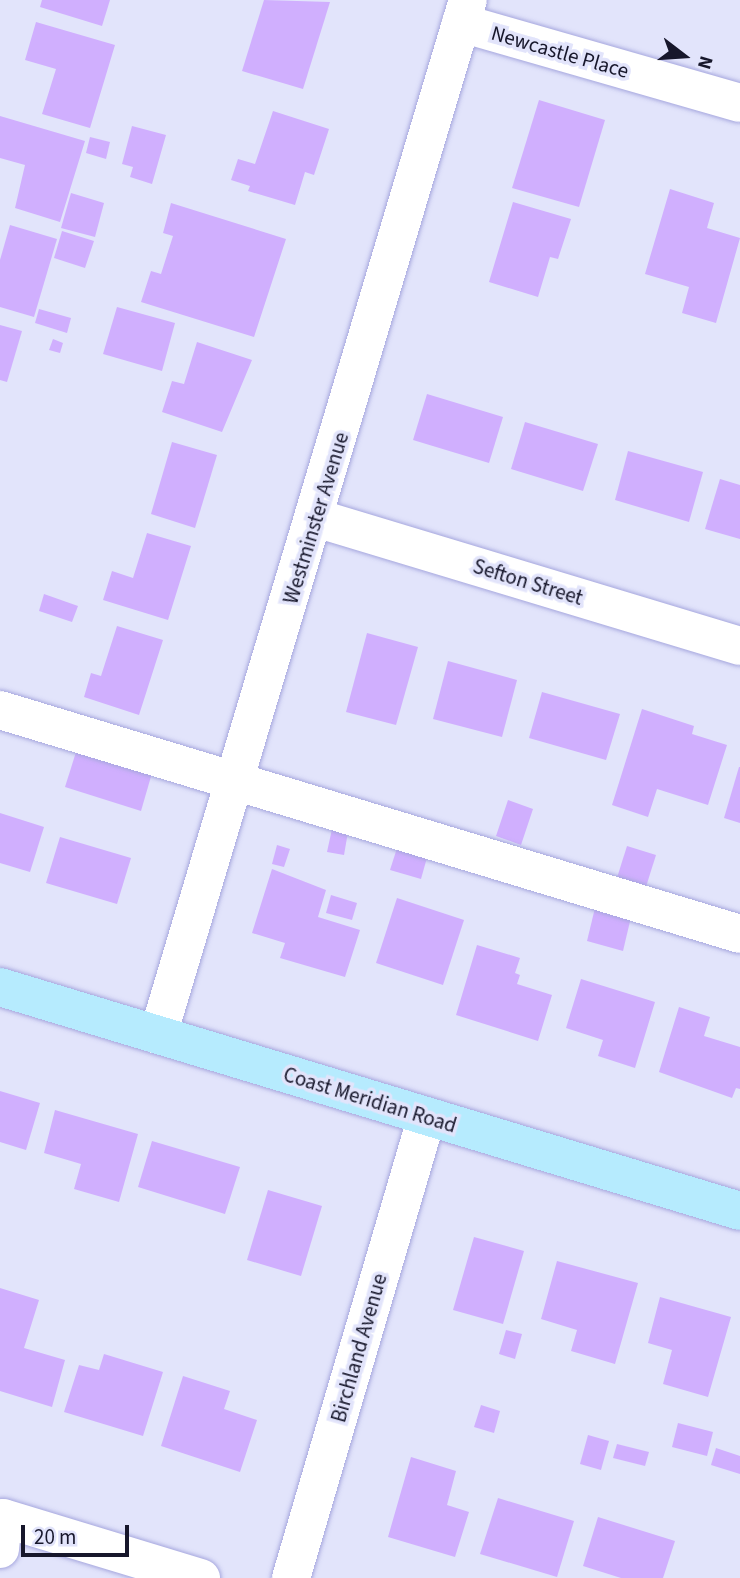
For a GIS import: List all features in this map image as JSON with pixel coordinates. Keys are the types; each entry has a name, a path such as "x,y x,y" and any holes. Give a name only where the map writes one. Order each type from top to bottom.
{"main road":[{"name":"Coast Meridian Road","path":"0,987 740,1211"}],"street":[{"name":"Newcastle Place","path":"465,12 740,103"},
{"name":"Westminster Avenue","path":"158,1035 316,518 465,12"},
{"name":"Sefton Street","path":"316,518 740,646"},
{"path":"0,710 740,933"},
{"name":"Birchland Avenue","path":"291,1578 427,1117"},
{"path":"2,1534 201,1578"}],"building":[{"path":"42,0 110,0 102,26 40,7"},
{"path":"264,0 330,2 303,89 242,71"},
{"path":"36,22 115,45 90,128 42,114 56,69 25,60"},
{"path":"539,100 605,120 579,207 512,188"},
{"path":"273,111 329,129 314,175 305,172 295,205 248,191 250,186 231,180 238,159 255,164"},
{"path":"0,116 85,141 60,222 15,208 25,165 0,158"},
{"path":"132,126 166,135 152,184 130,177 133,167 122,164"},
{"path":"90,137 110,142 106,159 86,153"},
{"path":"670,189 714,203 707,228 740,238 716,323 682,313 689,287 645,274"},
{"path":"71,193 104,203 95,237 61,228"},
{"path":"513,202 571,219 558,259 550,257 538,297 489,282"},
{"path":"171,203 286,239 254,337 141,302 151,271 161,274 173,236 163,233"},
{"path":"10,225 57,239 34,317 0,307 0,260"},
{"path":"62,231 94,241 85,268 54,258"},
{"path":"117,307 175,323 162,371 103,354"},
{"path":"39,309 71,318 67,333 35,323"},
{"path":"0,325 22,331 7,382 0,380"},
{"path":"53,339 63,343 60,353 49,350"},
{"path":"197,342 252,360 222,432 162,412 172,381 184,384"},
{"path":"427,394 503,417 489,463 413,440"},
{"path":"525,422 598,444 583,491 511,469"},
{"path":"172,442 217,455 195,528 151,514"},
{"path":"628,451 703,472 689,522 615,500"},
{"path":"720,479 740,485 740,539 705,529"},
{"path":"147,533 191,546 168,620 103,600 112,571 133,578"},
{"path":"44,594 78,606 72,622 39,611"},
{"path":"117,626 163,640 139,715 84,697 91,673 101,676"},
{"path":"367,633 418,647 396,725 346,712"},
{"path":"448,661 517,680 502,737 433,719"},
{"path":"542,692 620,714 606,760 529,738"},
{"path":"642,709 694,726 692,734 727,745 708,805 657,789 648,817 612,805"},
{"path":"77,749 152,773 141,811 65,787"},
{"path":"740,767 740,823 724,818"},
{"path":"508,800 533,809 521,845 496,836"},
{"path":"0,813 44,827 30,872 0,863"},
{"path":"332,829 348,832 344,855 327,852"},
{"path":"60,837 131,858 117,904 46,883"},
{"path":"277,845 290,849 284,867 272,864"},
{"path":"398,845 428,854 421,879 390,870"},
{"path":"627,846 656,855 644,893 615,884"},
{"path":"272,869 326,890 318,917 360,930 345,977 280,958 285,943 252,933"},
{"path":"331,895 357,903 352,920 326,913"},
{"path":"397,898 464,920 443,985 376,963"},
{"path":"595,908 631,917 623,951 587,941"},
{"path":"477,945 520,958 515,973 520,975 517,984 552,995 538,1041 456,1015"},
{"path":"581,979 655,1002 635,1068 598,1056 603,1040 566,1028"},
{"path":"679,1007 710,1017 704,1036 740,1047 740,1089 736,1088 732,1098 659,1072"},
{"path":"0,1091 40,1103 26,1150 0,1142"},
{"path":"55,1110 138,1134 119,1202 74,1189 81,1164 44,1153"},
{"path":"152,1141 240,1167 225,1214 138,1187"},
{"path":"268,1190 322,1206 301,1276 247,1260"},
{"path":"474,1237 524,1251 503,1324 453,1310"},
{"path":"557,1261 638,1283 615,1364 571,1351 577,1330 541,1319"},
{"path":"0,1288 39,1300 24,1348 65,1360 52,1407 0,1391"},
{"path":"660,1297 731,1317 708,1397 663,1384 672,1350 648,1343"},
{"path":"506,1330 522,1334 515,1359 499,1354"},
{"path":"104,1354 163,1372 143,1436 64,1412 79,1365 99,1370"},
{"path":"183,1376 230,1391 224,1409 257,1420 240,1472 161,1446"},
{"path":"481,1405 500,1411 494,1433 474,1427"},
{"path":"678,1423 713,1432 707,1456 672,1447"},
{"path":"588,1435 609,1441 601,1470 580,1464"},
{"path":"617,1444 649,1452 645,1466 613,1458"},
{"path":"716,1448 740,1456 740,1474 711,1465"},
{"path":"411,1457 456,1471 447,1505 469,1512 455,1557 388,1537"},
{"path":"498,1498 574,1521 557,1577 480,1554"},
{"path":"598,1517 675,1541 663,1578 621,1578 583,1566"}]}
